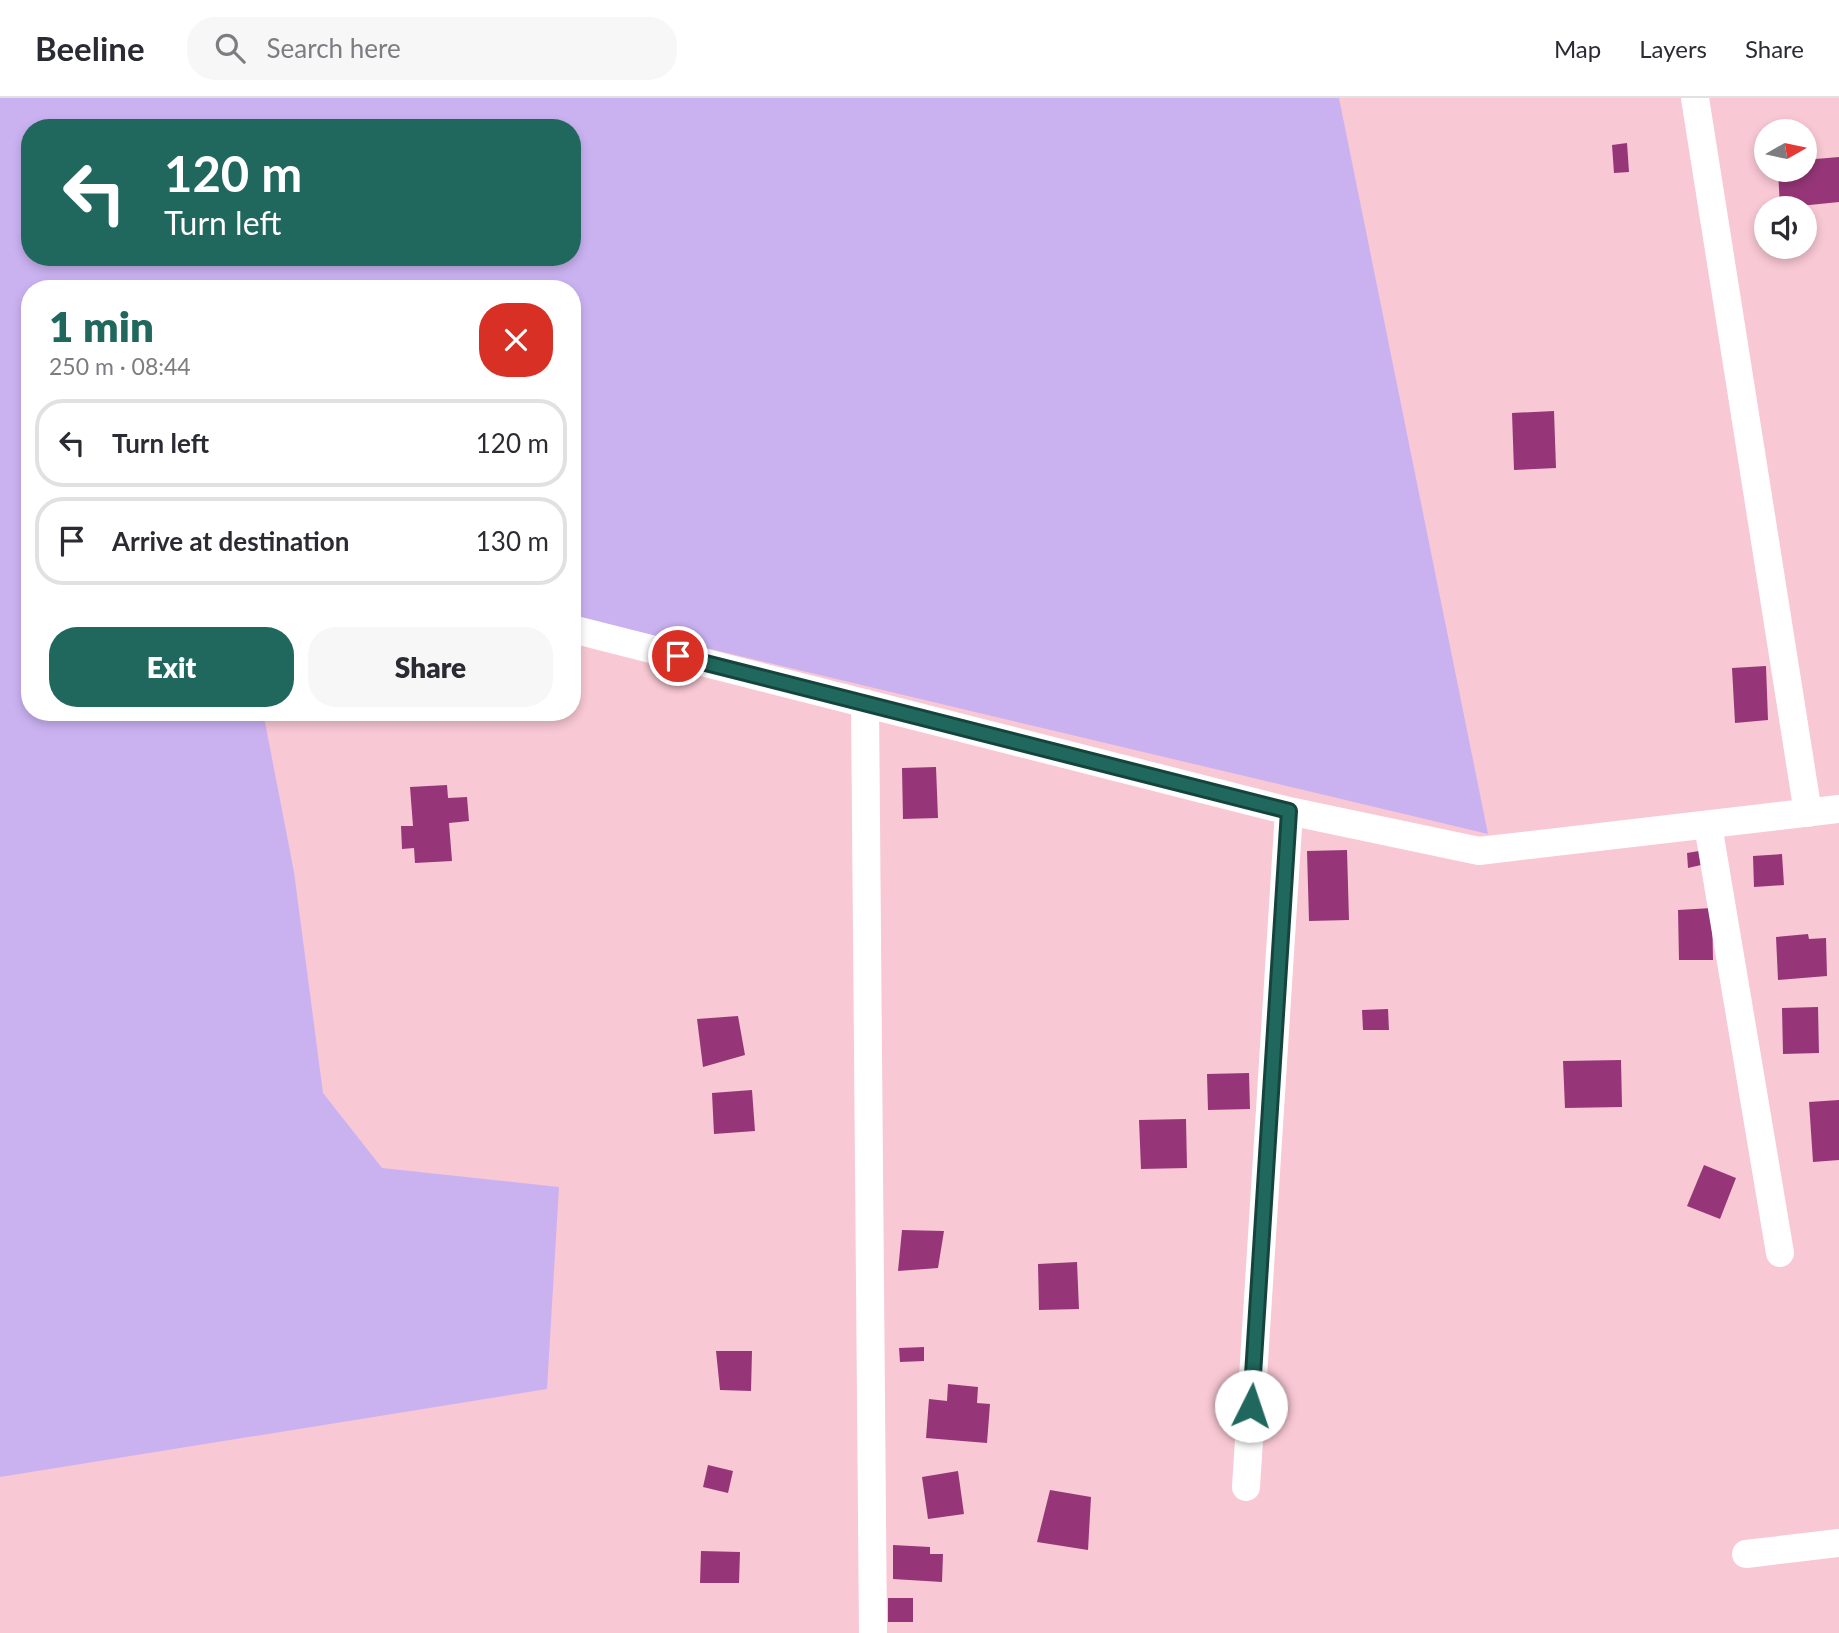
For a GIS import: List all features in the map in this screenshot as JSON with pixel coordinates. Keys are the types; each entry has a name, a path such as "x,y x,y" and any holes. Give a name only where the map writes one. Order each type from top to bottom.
{"street":[{"path":"1695,98 1808,813"},
{"path":"581,631 1289,811 1479,851 1839,809"},
{"path":"864,703 873,1633"},
{"path":"1246,1487 1289,811"},
{"path":"1708,825 1780,1254"},
{"path":"1746,1554 1839,1544"}],"shaded area":[{"path":"0,98 1339,98 1488,834 581,618 581,280 21,280 21,721 265,721 294,872 323,1093 382,1168 559,1187 547,1389 0,1477"}],"building":[{"path":"1627,143 1629,172 1614,173 1612,145"},
{"path":"1839,157 1839,202 1817,204 1817,196 1779,196 1779,182 1817,182 1817,159"},
{"path":"1554,411 1556,468 1514,470 1512,413"},
{"path":"1766,666 1768,720 1735,723 1732,668"},
{"path":"936,767 938,818 903,819 902,768"},
{"path":"447,785 448,798 467,797 469,821 449,823 452,861 415,863 414,848 402,849 401,826 413,826 410,787"},
{"path":"1347,850 1349,920 1309,921 1307,851"},
{"path":"1699,851 1701,865 1688,868 1687,853"},
{"path":"1782,854 1784,885 1754,887 1753,856"},
{"path":"1712,908 1713,960 1679,960 1678,910"},
{"path":"1808,934 1809,939 1826,938 1827,976 1778,980 1776,937"},
{"path":"1818,1007 1819,1053 1783,1054 1782,1008"},
{"path":"1388,1009 1389,1030 1363,1030 1362,1010"},
{"path":"738,1016 745,1055 703,1067 697,1019"},
{"path":"1621,1060 1622,1107 1565,1108 1563,1061"},
{"path":"1249,1073 1250,1109 1208,1110 1207,1074"},
{"path":"752,1090 755,1131 714,1134 712,1093"},
{"path":"1839,1100 1839,1160 1813,1162 1809,1102"},
{"path":"1186,1119 1187,1168 1141,1169 1139,1120"},
{"path":"1704,1165 1736,1178 1720,1219 1687,1206"},
{"path":"902,1230 944,1231 938,1268 898,1271"},
{"path":"1077,1262 1079,1309 1039,1310 1038,1264"},
{"path":"924,1347 924,1361 900,1362 899,1348"},
{"path":"716,1351 752,1351 751,1391 720,1390"},
{"path":"948,1384 978,1387 977,1403 990,1404 987,1443 926,1438 929,1399 947,1401"},
{"path":"708,1465 733,1471 728,1493 703,1487"},
{"path":"958,1471 964,1514 928,1519 922,1477"},
{"path":"1050,1490 1091,1497 1088,1550 1037,1542"},
{"path":"893,1545 930,1547 930,1554 943,1554 942,1582 893,1579"},
{"path":"701,1551 740,1552 739,1583 700,1583"},
{"path":"888,1598 913,1598 913,1622 888,1622"}],"route":[{"path":"678,656 1289,811 1251,1406"}]}
